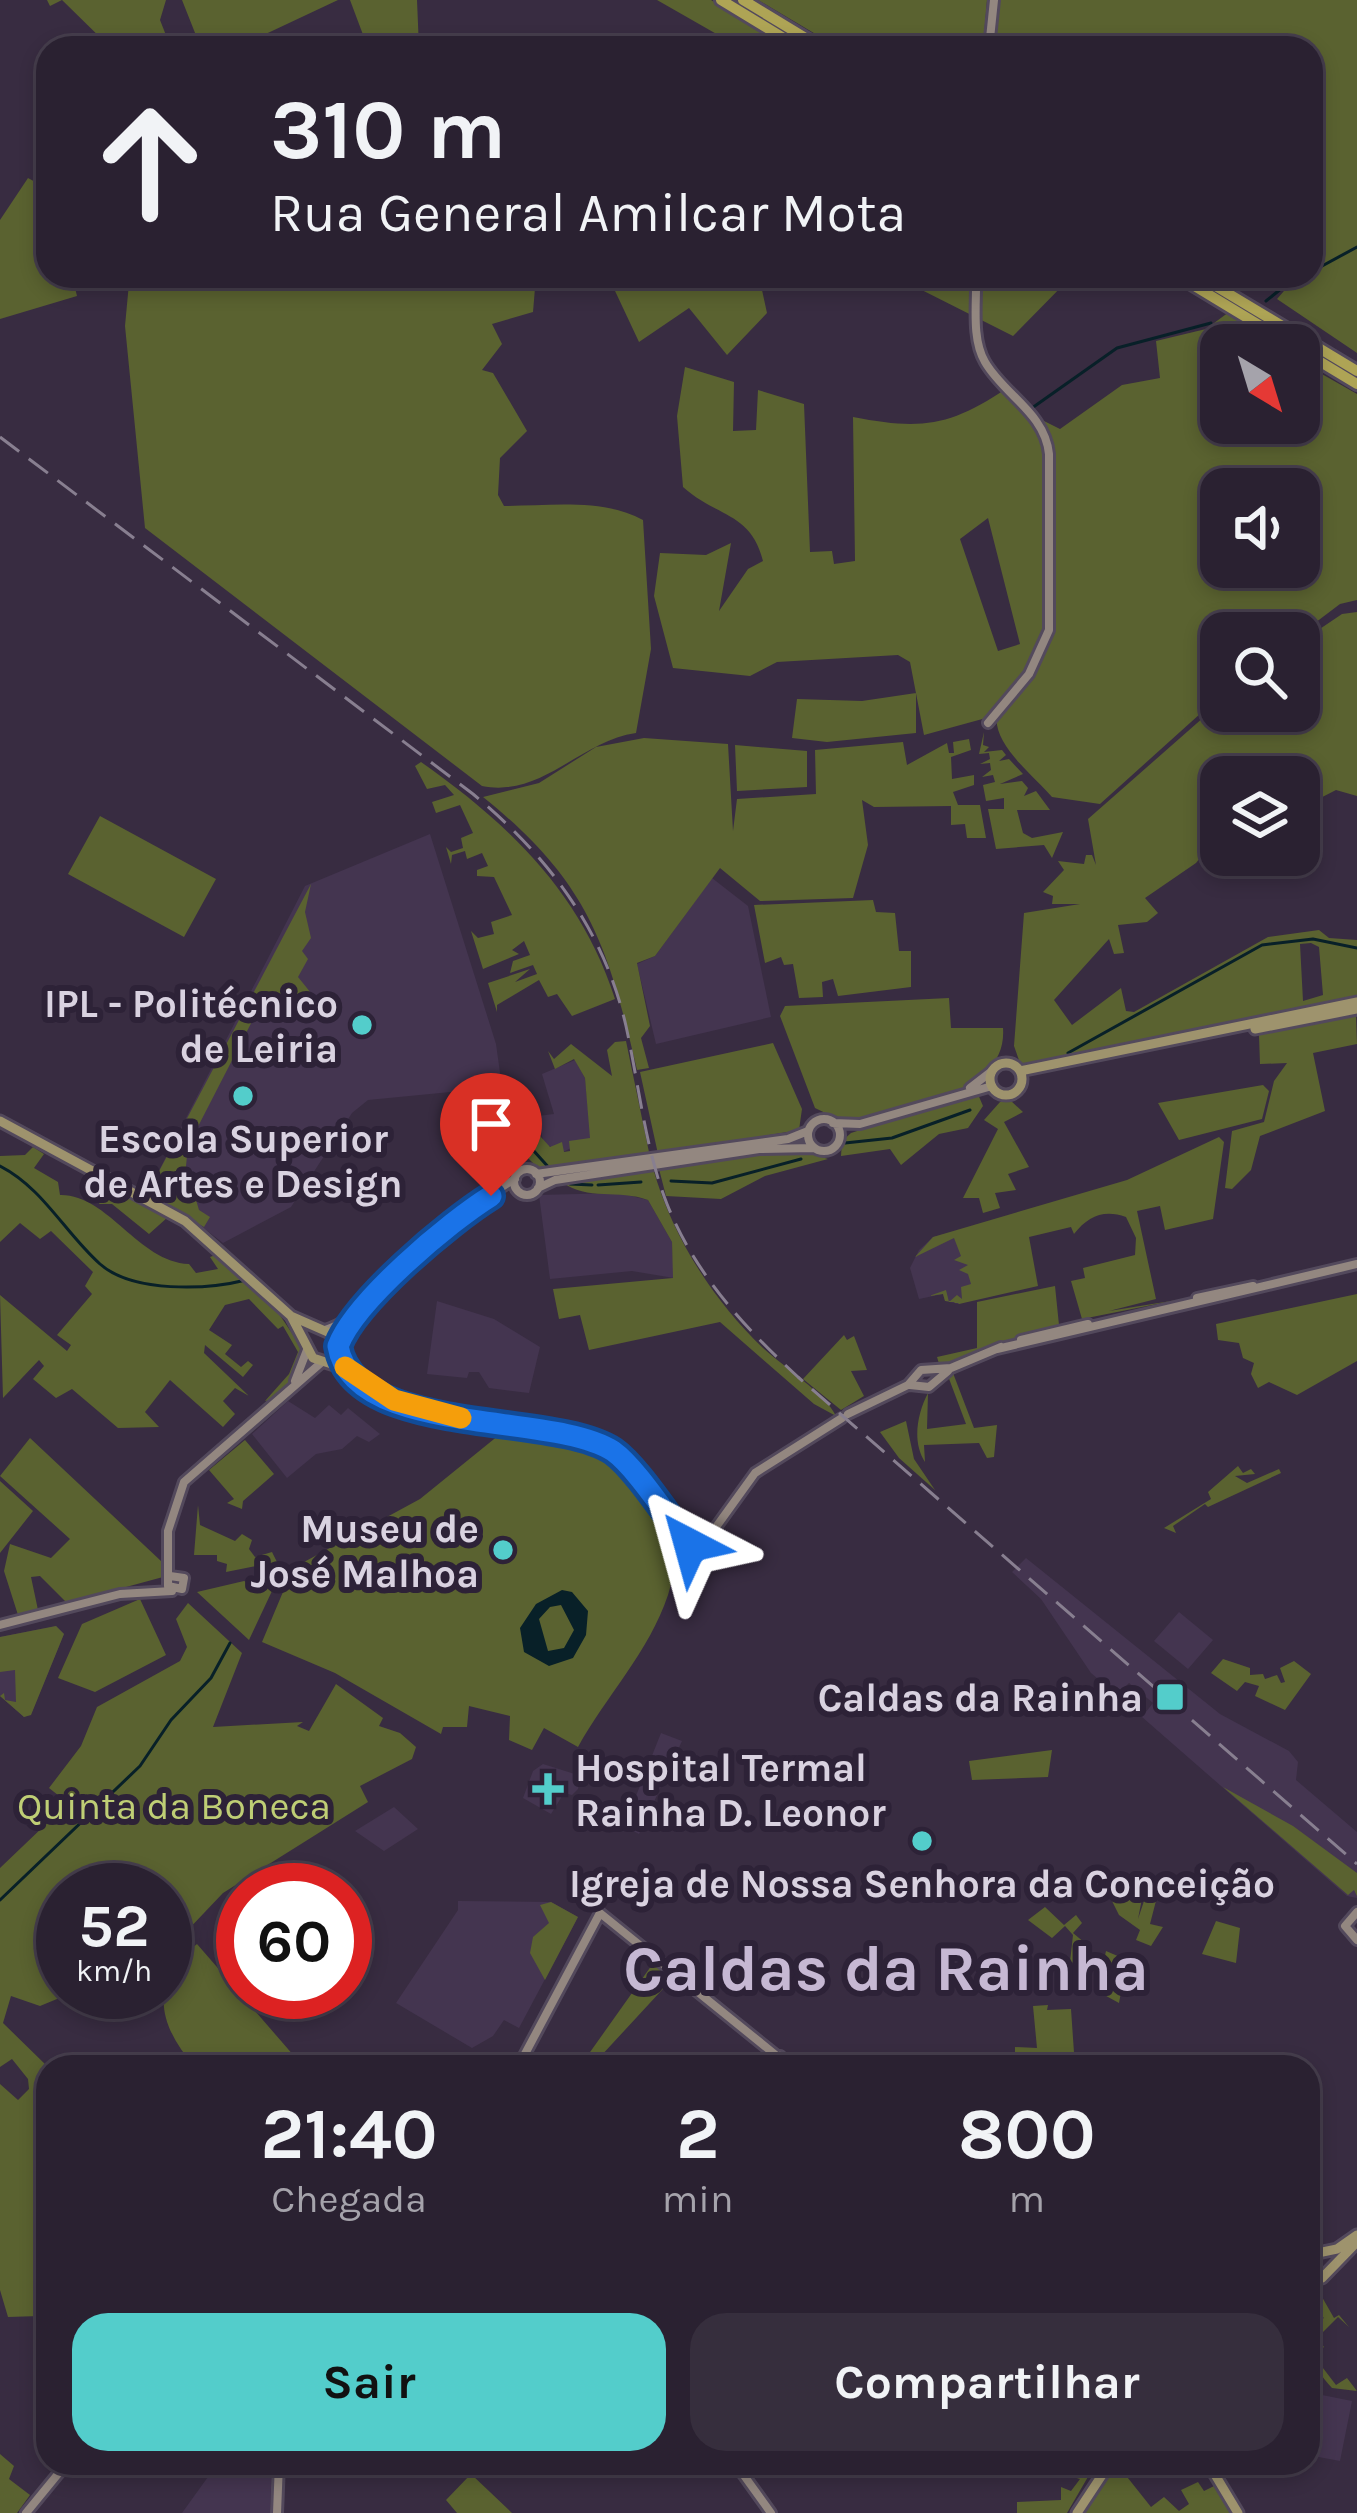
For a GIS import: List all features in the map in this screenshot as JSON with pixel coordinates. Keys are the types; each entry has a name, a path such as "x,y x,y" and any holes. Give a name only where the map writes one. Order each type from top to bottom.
{"highway":[{"path":"721,0 780,36"},
{"path":"747,2 802,36"},
{"path":"1198,288 1258,324"},
{"path":"1219,288 1357,371"},
{"path":"1320,362 1357,384"}],"main road":[{"path":"990,36 994,0"},
{"path":"976,288 979,348 986,364 1042,427 1049,454 1048,630 1029,674 988,723"},
{"path":"964,1093 1005,1063 1020,1071 1041,1072 1357,1006"},
{"path":"992,1071 992,1086"},
{"path":"1020,1071 1022,1083"},
{"path":"295,1382 307,1347 321,1331 352,1317 460,1215 525,1170 536,1174 765,1143 808,1131 818,1120 860,1124 992,1086 1009,1095 1041,1072"},
{"path":"0,1121 185,1221 291,1316 321,1331 337,1348 346,1369"},
{"path":"833,1123 839,1139"},
{"path":"491,1196 529,1195 555,1180 761,1149 829,1150 860,1124"},
{"path":"808,1131 814,1148"},
{"path":"536,1174 538,1188"},
{"path":"514,1179 519,1192"},
{"path":"291,1316 307,1347 324,1361 408,1406 564,1435 614,1452 689,1550 755,1472 930,1371 1074,1329 1357,1264"},
{"path":"174,1591 168,1531 184,1482 324,1361 337,1348 352,1317"},
{"path":"914,1382 933,1384 951,1368"},
{"path":"930,1371 933,1384"},
{"path":"602,1448 622,1463"},
{"path":"0,1625 154,1588 172,1577"},
{"path":"154,1588 174,1591 185,1585 172,1577"},
{"path":"1357,1912 1345,1926 1357,1940"},
{"path":"524,2055 600,1913 764,2055"},
{"path":"1320,2252 1357,2239"},
{"path":"1320,2279 1357,2239"},
{"path":"1320,2262 1328,2269"},
{"path":"26,2513 57,2475"},
{"path":"277,2513 279,2475"},
{"path":"744,2475 771,2513"},
{"path":"1074,2513 1098,2475"},
{"path":"1215,2475 1238,2513"}],"shaded area":[{"name":"IPL - Politécnico de Leiria","path":"430,834 496,1044 502,1087 368,1100 352,1113 291,1207 223,1243 183,1212 147,1194 305,886"},
{"path":"712,878 748,906 771,1017 656,1044 637,964 655,956"},
{"path":"575,1060 585,1078 591,1138 563,1152 544,1144 541,1132 522,1126 521,1118 554,1114 542,1074"},
{"path":"619,1193 648,1200 672,1242 674,1278 632,1271 550,1279 539,1195"},
{"path":"969,1228 984,1295 959,1304 945,1301 943,1294 919,1299 910,1268 919,1250 933,1237"},
{"path":"437,1301 494,1319 540,1347 529,1393 489,1388 479,1372 469,1372 467,1378 427,1374"},
{"path":"288,1401 315,1418 329,1405 341,1415 348,1408 380,1434 369,1442 357,1436 342,1449 316,1454 287,1478 252,1434"},
{"path":"1026,1558 1220,1714 1289,1751 1298,1762 1296,1780 1357,1832 1357,1898 1347,1896 1142,1717 1153,1703 1129,1683 1117,1695 1091,1673 1041,1599 1012,1572"},
{"path":"1179,1612 1213,1640 1188,1669 1154,1641"},
{"path":"56,1626 64,1634 31,1714 24,1717 0,1696 0,1637"},
{"path":"661,1733 682,1741 639,1834 624,1826"},
{"name":"Hospital Termal Rainha D. Leonor","path":"543,1764 581,1776 578,1789 572,1795 564,1793 551,1814 523,1798 533,1771"},
{"path":"394,1807 418,1829 384,1851 355,1831"},
{"path":"458,1901 551,1902 578,1917 519,2028 504,2020 493,2036 472,2048 396,2003 458,1910"},
{"path":"1320,2392 1352,2401 1340,2461 1320,2457"},
{"path":"209,2475 272,2475 270,2513 182,2513"}],"green space":[{"path":"62,0 166,0 160,20 166,36 99,36"},
{"path":"182,0 338,0 262,36 196,36"},
{"path":"350,0 417,0 418,36 364,36"},
{"path":"657,0 711,0 772,36 720,36"},
{"path":"758,0 987,0 984,36 819,36"},
{"path":"998,0 1357,0 1357,353 1277,299 1287,288 1323,288 1323,36 995,36"},
{"path":"28,178 36,182 36,288 75,288 77,296 0,319 0,220"},
{"path":"129,288 535,288 533,312 492,324 502,344 482,370 493,373 527,431 500,458 498,495 504,506 593,506 643,520 651,649 636,733 597,746 524,784 482,786 145,528 125,326"},
{"path":"614,288 762,288 767,313 727,355 689,308 639,342"},
{"path":"918,288 1060,288 1013,336"},
{"path":"1229,312 1245,324 1213,324"},
{"path":"1200,330 1200,444 1320,444 1320,373 1357,394 1357,600 1340,604 1320,619 1320,612 1200,612 1200,714 1100,804 1052,797 1007,748 997,715 924,735 910,662 898,655 777,662 750,676 673,668 654,596 660,553 706,555 731,543 719,611 748,569 763,561 741,524 683,487 677,416 685,367 734,382 733,431 756,430 758,390 804,404 810,552 832,551 834,564 855,561 853,417 934,422 968,411 1007,388 1030,414 1060,429 1122,385 1160,378 1156,341","holes":["988,518 1020,644 998,651 960,539"]},
{"path":"1357,612 1357,796 1336,790 1320,798 1320,756 1200,756 1200,858 1145,898 1158,913 1147,922 1118,925 1124,953 1114,954 1109,939 1054,1000 1072,1025 1121,988 1126,1011 1134,1012 1268,937 1319,930 1329,938 1357,940 1357,1002 1030,1068 1020,1063 1014,1046 1024,913 1080,904 1052,904 1053,896 1043,892 1064,870 1058,861 1084,864 1086,855 1092,855 1096,865 1088,819 1200,720 1200,732 1320,732 1320,629 1342,614","holes":["1300,944 1319,947 1323,995 1303,1001"]},
{"path":"916,693 916,733 827,742 792,738 797,699 862,701"},
{"path":"984,732 983,745 989,747 984,752 1002,750 1006,755 999,761 1009,759 1023,774 1000,784 1022,781 1028,788 1024,796 1036,791 1050,810 1017,810 1023,833 1032,838 1063,832 1052,858 1044,845 996,849 988,809 1004,809 1004,798 986,801 983,785 995,782 993,775 982,777 991,770 990,763 980,764 990,759 989,753 979,754"},
{"path":"644,738 728,744 733,831 737,799 816,794 815,750 903,742 907,765 947,743 949,753 954,753 953,742 969,739 971,750 951,757 952,779 974,775 974,785 953,792 958,805 980,805 986,838 967,838 965,824 951,825 951,806 874,807 862,800 868,845 853,898 760,901 720,868 655,956 637,963 650,1026 641,1038 649,1068 637,1070 616,987 589,919 548,858 483,797 539,783 596,747"},
{"path":"735,745 807,751 807,787 737,791"},
{"path":"421,762 484,810 538,864 583,926 615,999 572,1016 557,994 548,997 539,980 497,1005 497,1012 488,983 530,969 515,982 537,974 533,965 510,973 513,961 530,955 524,941 512,950 519,954 483,969 471,931 478,938 494,934 491,922 512,915 494,877 477,876 477,870 488,866 482,853 467,859 465,851 452,855 451,864 446,847 451,852 463,848 461,838 473,833 460,805 436,813 432,802 454,795 445,785 427,789 415,766"},
{"path":"100,816 216,879 184,937 68,874"},
{"path":"311,884 305,912 311,938 302,951 308,959 298,977 311,993 300,1012 278,998 262,1002 188,1146 186,1166 199,1210 210,1217 204,1227 147,1194"},
{"path":"873,900 876,912 895,913 899,951 911,951 911,987 838,996 833,979 822,982 823,997 799,998 793,964 784,965 781,957 765,963 754,905"},
{"path":"949,998 951,1028 1003,1028 1000,1051 972,1083 926,1103 859,1121 840,1120 815,1108 780,1016 785,1006"},
{"path":"1356,1016 1357,1044 1313,1053 1325,1111 1260,1136 1251,1170 1232,1189 1225,1188 1232,1131 1264,1122 1274,1081 1287,1063 1260,1064 1259,1035"},
{"path":"626,1041 650,1157 541,1171 526,1156 520,1126 531,1126 550,1147 562,1142 564,1152 570,1151 569,1141 590,1138 585,1078 574,1059 555,1069 548,1051 554,1059 571,1044 612,1076 607,1050 615,1042"},
{"path":"773,1043 802,1109 799,1130 658,1154 640,1072"},
{"path":"1263,1085 1269,1091 1262,1119 1179,1140 1158,1103"},
{"path":"977,1092 983,1106 968,1128 939,1134 901,1165 890,1149 841,1156 842,1141 851,1133"},
{"path":"1010,1100 1023,1112 1004,1122 1029,1167 1008,1174 1016,1190 995,1193 1000,1208 983,1213 979,1198 963,1198 998,1129 984,1120 1000,1102"},
{"path":"1219,1137 1224,1142 1213,1219 1165,1230 1160,1206 1137,1211 1156,1299 1109,1311 1177,1300 1082,1319 1071,1281 1085,1278 1083,1268 1135,1255 1136,1238 1126,1217 1104,1214 1074,1234 1071,1227 1029,1237 1038,1286 950,1302 957,1295 962,1299 961,1287 971,1284 968,1274 959,1270 968,1265 954,1260 961,1256 954,1238 915,1257 933,1237 1127,1180"},
{"path":"33,1147 44,1154 34,1168 58,1182 60,1195 93,1205 154,1252 189,1264 196,1273 218,1269 210,1257 218,1254 277,1311 302,1348 285,1388 265,1401 289,1374 298,1352 283,1326 278,1329 249,1299 225,1305 209,1330 232,1345 225,1354 241,1367 248,1361 253,1365 243,1377 205,1345 204,1353 249,1396 235,1388 223,1401 235,1414 223,1427 170,1380 145,1412 159,1427 118,1428 72,1389 56,1398 33,1379 44,1366 39,1360 3,1398 0,1295 67,1351 71,1345 57,1335 92,1294 85,1286 93,1272 51,1231 40,1239 20,1223 0,1242 0,1156 25,1155"},
{"path":"795,1148 828,1159 765,1176 721,1199 666,1196 659,1169"},
{"path":"653,1168 671,1218 711,1287 744,1329 814,1390 836,1416 814,1404 720,1322 589,1350 580,1315 559,1319 553,1289 673,1278 672,1242 648,1200 582,1191 562,1182"},
{"path":"110,1184 168,1217 149,1234 112,1204 99,1204"},
{"path":"1055,1286 1059,1325 940,1367 937,1357 977,1348 977,1302"},
{"path":"1357,1294 1357,1361 1297,1395 1269,1382 1258,1388 1251,1374 1254,1363 1243,1358 1239,1343 1218,1340 1216,1324"},
{"path":"844,1335 847,1340 854,1336 867,1370 851,1371 864,1396 841,1410 803,1379"},
{"path":"953,1373 974,1428 997,1425 994,1457 987,1458 979,1443 924,1445 925,1462 921,1454 918,1428 928,1393 927,1429 966,1424 948,1376"},
{"path":"906,1421 914,1459 935,1490 899,1458 880,1432"},
{"path":"499,1435 562,1441 602,1457 638,1487 652,1506 670,1550 672,1572 660,1616 578,1747 544,1728 532,1750 509,1740 510,1716 469,1706 467,1727 443,1727 441,1734 335,1673 262,1642 293,1568 420,1499"},
{"path":"30,1438 161,1561 163,1577 67,1603 40,1576 31,1577 38,1610 18,1615 4,1571 10,1544 51,1558 70,1539 0,1476"},
{"path":"245,1440 274,1474 243,1501 242,1509 227,1503 234,1499 209,1470"},
{"path":"1238,1466 1243,1473 1251,1469 1255,1474 1235,1476 1247,1483 1279,1469 1281,1473 1208,1507 1205,1504 1173,1526 1176,1533 1164,1528 1211,1499 1208,1492"},
{"path":"0,1481 33,1511 0,1553"},
{"path":"198,1505 200,1525 235,1541 242,1534 252,1540 249,1549 255,1557 272,1552 277,1562 226,1572 227,1564 217,1561 217,1555 194,1555"},
{"path":"280,1574 249,1640 197,1592 244,1581 261,1587 265,1577"},
{"path":"140,1599 166,1655 95,1692 58,1678 82,1624"},
{"name":"Quinta da Boneca","path":"188,1603 242,1653 213,1727 303,1722 297,1726 309,1731 336,1684 383,1718 379,1726 400,1733 416,1747 412,1759 360,1786 368,1802 271,1863 216,1863 216,1900 192,1926 192,1863 36,1863 36,2005 11,1996 3,2023 36,2055 36,2316 8,2317 0,2290 0,2084 18,2100 29,2089 28,2079 12,2059 0,2067 0,1868 68,1803 49,1788 81,1746 97,1707 180,1661 187,1647 176,1619"},
{"path":"56,1626 64,1634 31,1715 24,1717 0,1696 4,1693 5,1700 16,1702 15,1670 0,1672 0,1637"},
{"path":"1223,1659 1250,1668 1250,1675 1263,1674 1265,1679 1277,1675 1281,1683 1285,1682 1280,1668 1294,1661 1311,1674 1285,1710 1255,1696 1259,1686 1245,1682 1237,1691 1211,1673"},
{"path":"1052,1750 1048,1777 972,1780 969,1761"},
{"path":"1223,1787 1293,1826 1357,1873 1357,1896 1354,1890 1348,1895"},
{"path":"1135,1875 1146,1878 1138,1919 1146,1895 1157,1897 1150,1924 1163,1927 1151,1946 1136,1940 1140,1930 1119,1915 1109,1895 1123,1891"},
{"path":"551,1902 578,1917 545,1980 530,1953 533,1937 549,1923 540,1905"},
{"path":"1045,1907 1064,1925 1076,1915 1082,1923 1073,1933 1085,1943 1079,1964 1070,1962 1073,1935 1065,1926 1052,1938 1028,1920"},
{"path":"1216,1921 1240,1928 1236,1963 1202,1954"},
{"path":"197,1944 216,1966 216,2019 262,2019 293,2055 185,2055 166,2020 192,2019 192,1948"},
{"path":"1106,1951 1127,1960 1119,2003 1097,1991"},
{"path":"654,1962 673,1978 602,2055 588,2055"},
{"path":"1033,2006 1071,2009 1074,2055 1015,2054 1015,2047 1037,2048"},
{"path":"1320,2294 1334,2318 1339,2315 1349,2327 1338,2317 1320,2335"},
{"path":"1320,2364 1336,2385 1347,2378 1357,2391 1332,2388"},
{"path":"0,2454 14,2466 9,2479 30,2495 17,2513 0,2513"},
{"path":"472,2475 512,2513 457,2513 446,2500"},
{"path":"1066,2475 1089,2475 1067,2513 1017,2513 1017,2502 1061,2500 1061,2487 1071,2491 1080,2479"},
{"path":"1109,2475 1126,2475 1151,2507 1164,2497 1179,2511 1189,2504 1181,2490 1198,2482 1204,2491 1214,2486 1230,2513 1085,2513"}],"water":[{"path":"562,1590 572,1592 588,1611 586,1635 573,1658 549,1666 524,1652 520,1628 536,1604","holes":["561,1605 574,1630 564,1648 548,1651 539,1619 550,1607"]}],"waterway":[{"path":"1323,265 1357,247"},
{"path":"1266,301 1282,288"},
{"path":"1032,408 1117,348 1211,323"},
{"path":"1068,1053 1262,945 1313,939 1357,948"},
{"path":"845,1143 892,1138 970,1110"},
{"path":"524,1140 551,1170"},
{"path":"671,1181 712,1183 801,1159"},
{"path":"0,1166 29,1186 87,1252 114,1273 170,1287 246,1280"},
{"path":"598,1185 641,1182"},
{"path":"570,1184 592,1185"},
{"path":"0,1900 140,1766 171,1720 211,1678 230,1643"}],"railway":[{"path":"0,437 473,794 525,843 569,897 603,958 626,1026 659,1183 678,1229 723,1298 798,1377 1357,1864"}],"slow traffic":[{"path":"345,1367 394,1400 461,1418"}],"place":[{"name":"IPL - Politécnico de Leiria","path":"362,1025"},
{"name":"Escola Superior de Artes e Design","path":"243,1096"},
{"name":"Museu de José Malhoa","path":"503,1550"},
{"name":"Caldas da Rainha","path":"1170,1697"},
{"name":"Hospital Termal Rainha D. Leonor","path":"548,1789"},
{"name":"Igreja de Nossa Senhora da Conceição","path":"922,1841"}],"district":[{"name":"Caldas da Rainha","path":"886,1968"}],"route":[{"path":"491,1196 460,1215 352,1317 337,1350 346,1369 368,1386 413,1408 564,1435 614,1452 690,1545"}]}
